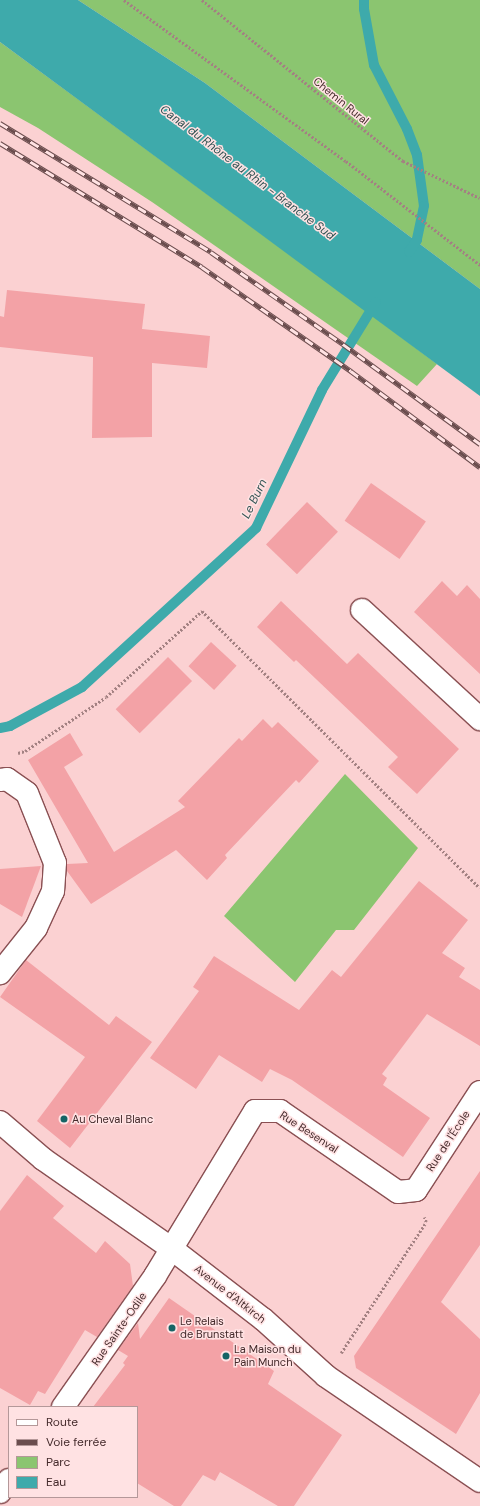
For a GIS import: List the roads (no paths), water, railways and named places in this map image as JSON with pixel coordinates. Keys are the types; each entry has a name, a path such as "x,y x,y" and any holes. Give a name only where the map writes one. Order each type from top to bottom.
{"street":[{"path":"362,610 480,719"},
{"path":"0,973 36,928 53,891 55,863 27,793 3,780"},
{"name":"Rue de l'École","path":"416,1190 480,1092"},
{"name":"Rue Besenval","path":"172,1249 255,1111 280,1111 398,1192 416,1190"},
{"name":"Avenue d'Altkirch","path":"0,1122 43,1159 172,1249 263,1319 326,1376 480,1481"},
{"name":"Rue Sainte-Odile","path":"64,1406 172,1249"},
{"path":"0,1492 8,1481"}],"water":[{"name":"Canal du Rhône au Rhin - Branche Sud","path":"0,0 78,0 205,83 480,289 480,396 0,42"}],"waterway":[{"path":"364,0 364,9 374,65 407,129 417,155 424,206 417,240 409,252"},
{"name":"Le Burn","path":"0,728 10,726 82,687 256,528 322,390 376,302"}],"railway":[{"path":"0,123 211,252 343,344 480,444"},
{"path":"0,143 202,267 351,371 480,467"}],"place":[{"name":"Au Cheval Blanc","path":"64,1119"},
{"name":"Le Relais de Brunstatt","path":"172,1328"},
{"name":"La Maison du Pain Munch","path":"226,1356"}]}
